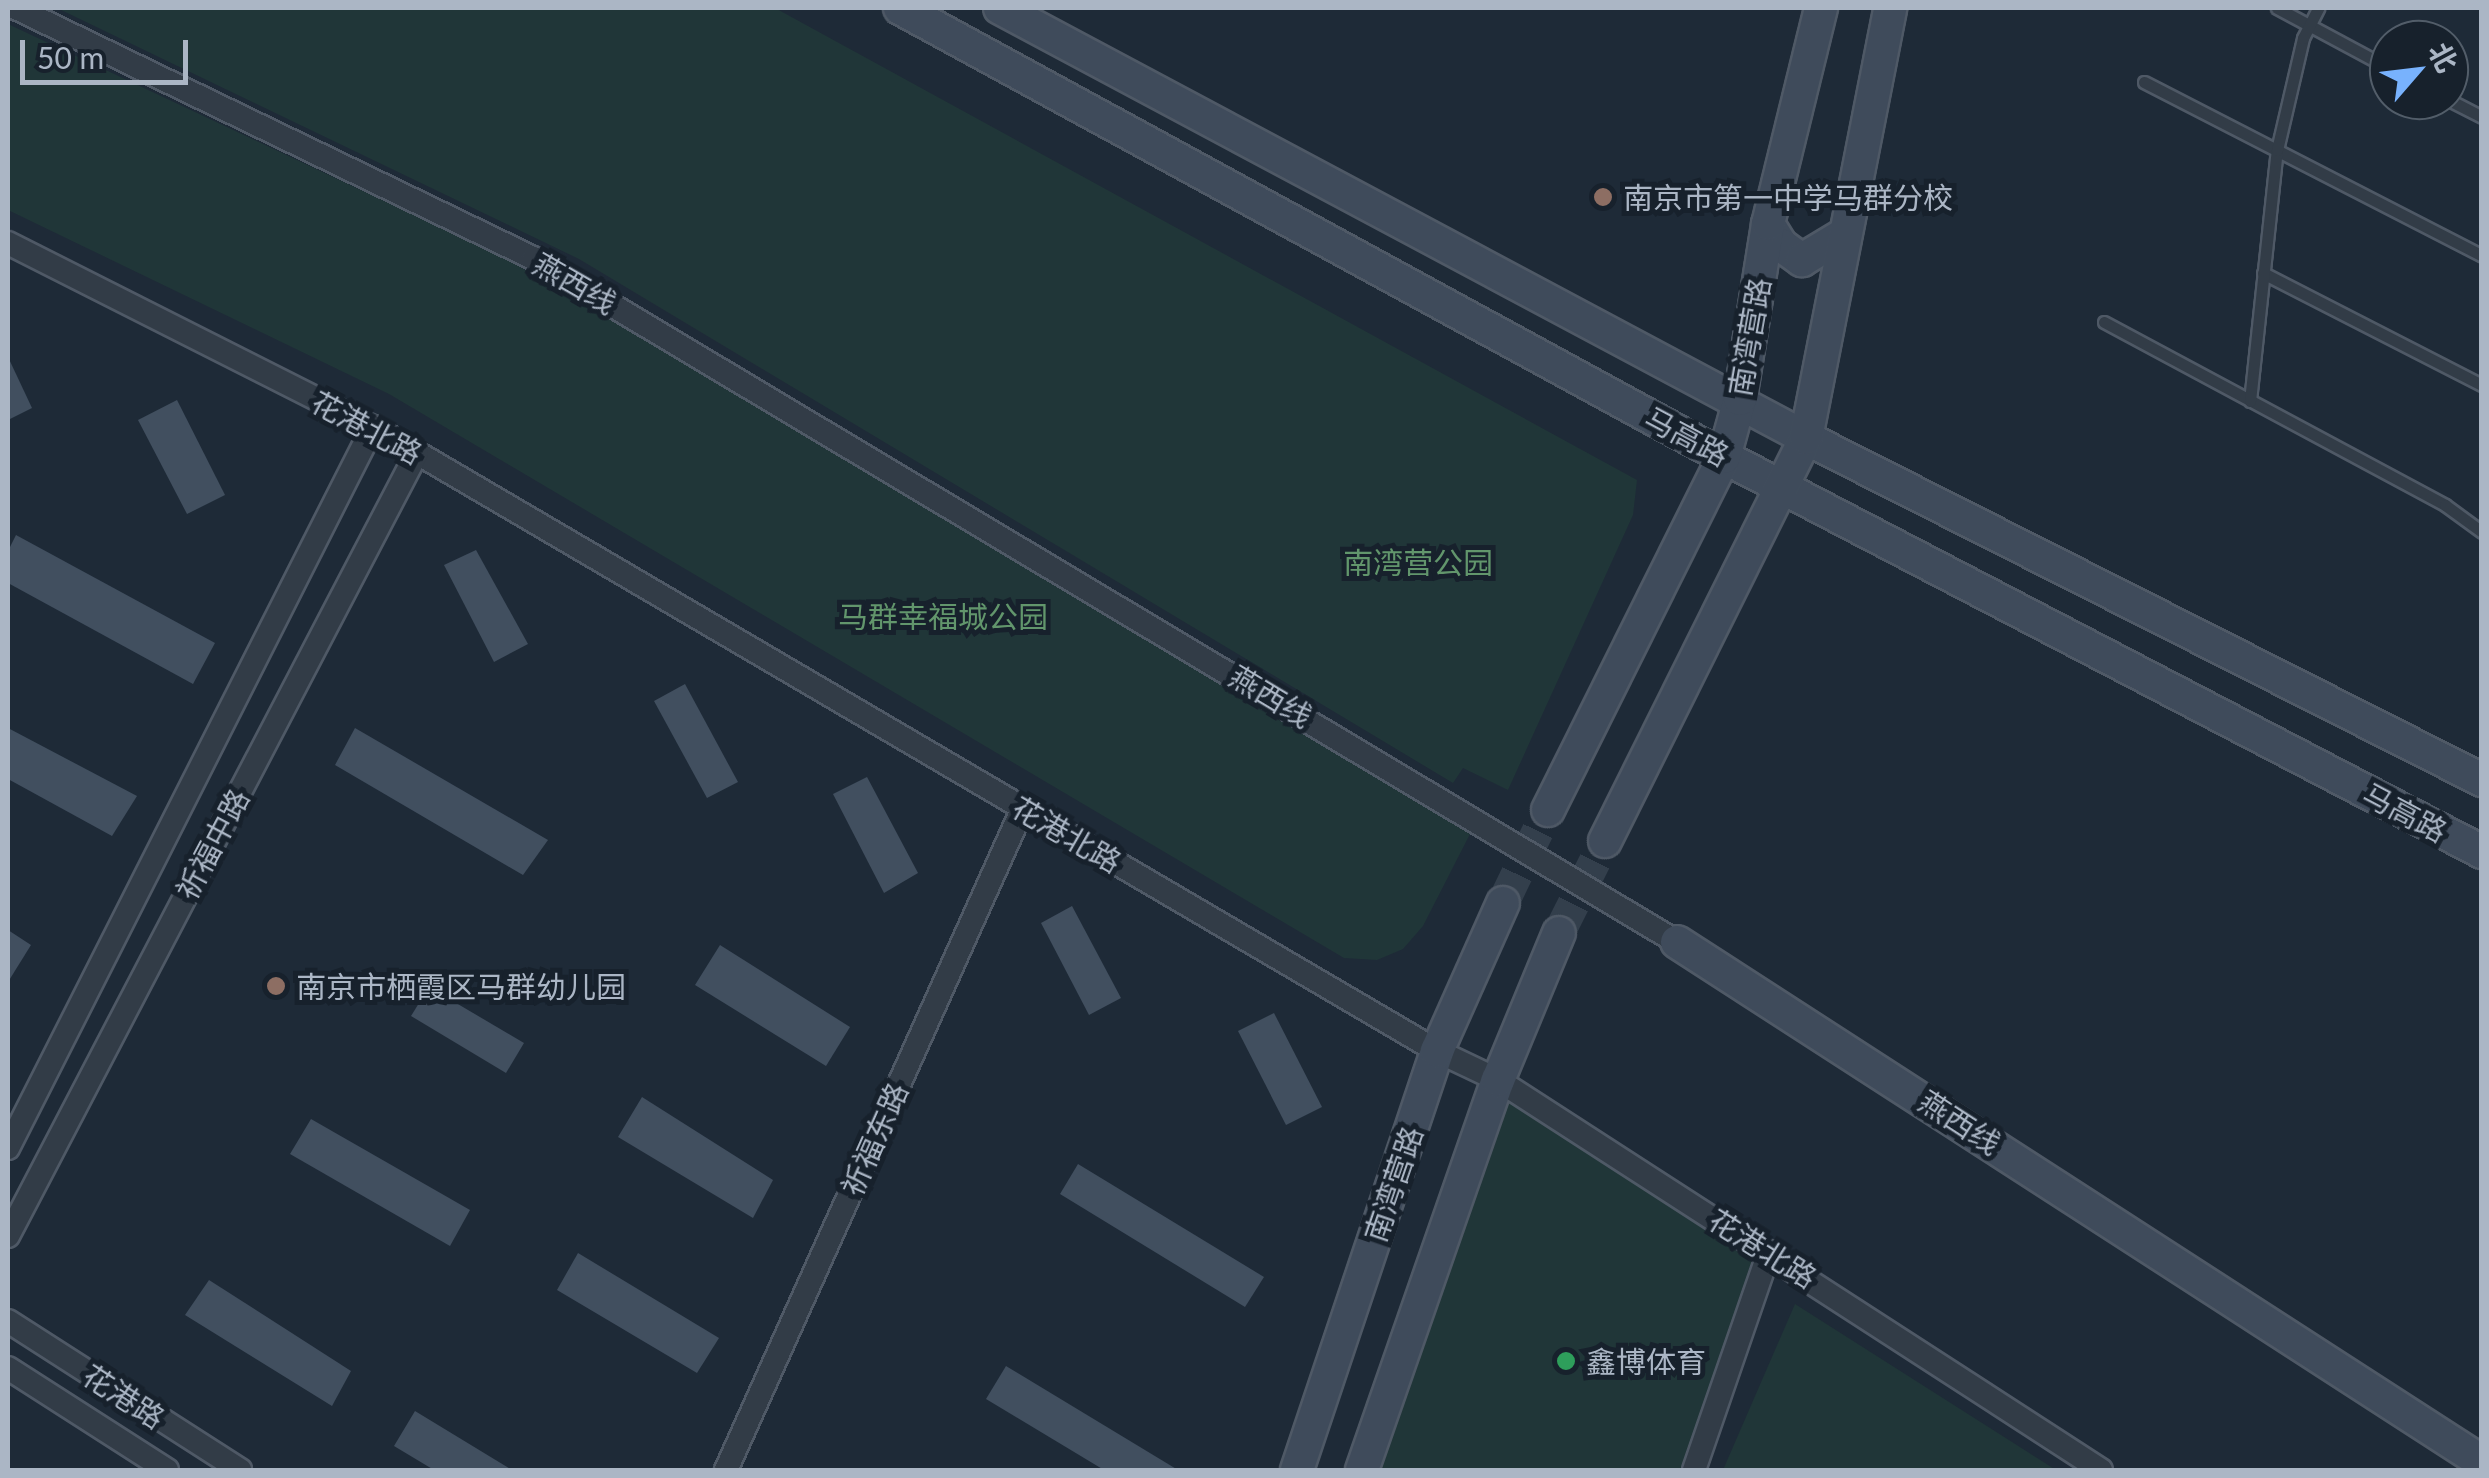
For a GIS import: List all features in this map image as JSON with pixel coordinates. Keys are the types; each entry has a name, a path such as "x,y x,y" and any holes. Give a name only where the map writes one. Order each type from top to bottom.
{"main road":[{"name":"马高路","path":"900,8 1724,457 1786,484 2482,852"},
{"name":"马高路","path":"1000,8 1740,399 1806,438 2482,780"},
{"name":"南湾营路","path":"1548,810 1724,457 1740,399 1768,224 1820,8"},
{"path":"1605,841 1806,438 1842,236 1890,8"},
{"path":"1768,224 1782,246 1802,260 1842,236"},
{"name":"南湾营路","path":"1297,1470 1437,1052 1504,903"},
{"path":"1362,1470 1498,1080 1559,933"},
{"name":"燕西线","path":"1677,942 2482,1462"}],"street":[{"name":"燕西线","path":"16,8 533,258 1677,942"},
{"name":"花港北路","path":"8,243 373,427 1437,1052 1498,1080 2100,1470"},
{"name":"祈福中路","path":"8,1148 373,427"},
{"name":"祈福中路","path":"8,1236 418,453"},
{"name":"祈福东路","path":"726,1470 1023,808"},
{"path":"1694,1470 1769,1252"},
{"name":"花港路","path":"8,1321 240,1470"},
{"name":"花港路","path":"8,1368 168,1470"}],"lane":[{"path":"2277,8 2369,57"},
{"path":"2250,401 2277,150 2309,24 2318,8"},
{"path":"2144,82 2482,256"},
{"path":"2263,274 2482,385"},
{"path":"2104,322 2482,532"}],"green space":[{"name":"南湾营公园","path":"57,8 775,8 1637,480 1633,515 1508,790 1463,768 1453,783 579,259"},
{"name":"马群幸福城公园","path":"8,24 503,257 1019,557 1470,834 1423,926 1403,949 1377,960 1344,958 389,394 8,210"},
{"name":"鑫博体育","path":"1498,1080 1769,1252 1694,1470 1362,1470"},
{"path":"1795,1304 2056,1470 1723,1470"}],"building":[{"path":"8,357 32,408 8,420"},
{"path":"177,400 225,495 187,514 138,420"},
{"path":"16,535 215,643 193,684 8,583 8,551"},
{"path":"476,550 528,644 494,662 444,565"},
{"path":"685,684 738,782 707,798 654,701"},
{"path":"8,728 137,796 112,836 8,779"},
{"path":"355,728 548,840 523,875 335,765"},
{"path":"867,777 918,873 884,893 833,794"},
{"path":"1072,906 1121,998 1089,1015 1041,923"},
{"path":"8,930 31,945 8,982"},
{"path":"720,945 850,1027 826,1066 695,985"},
{"path":"429,987 524,1043 506,1073 411,1016"},
{"path":"1274,1013 1322,1107 1286,1125 1238,1031"},
{"path":"642,1097 773,1180 753,1218 618,1137"},
{"path":"311,1119 470,1210 450,1246 290,1154"},
{"path":"1078,1164 1264,1277 1245,1307 1060,1194"},
{"path":"578,1253 719,1338 697,1373 557,1290"},
{"path":"209,1280 351,1371 332,1406 185,1315"},
{"path":"1006,1366 1178,1470 1104,1470 986,1399"},
{"path":"415,1411 512,1470 434,1470 394,1446"}],"tunnel":[{"path":"1503,903 1548,810"},
{"path":"1559,933 1605,841"}],"place":[{"name":"南京市第一中学马群分校","path":"1603,197"},
{"name":"南京市栖霞区马群幼儿园","path":"276,986"},
{"name":"鑫博体育","path":"1566,1361"}]}
